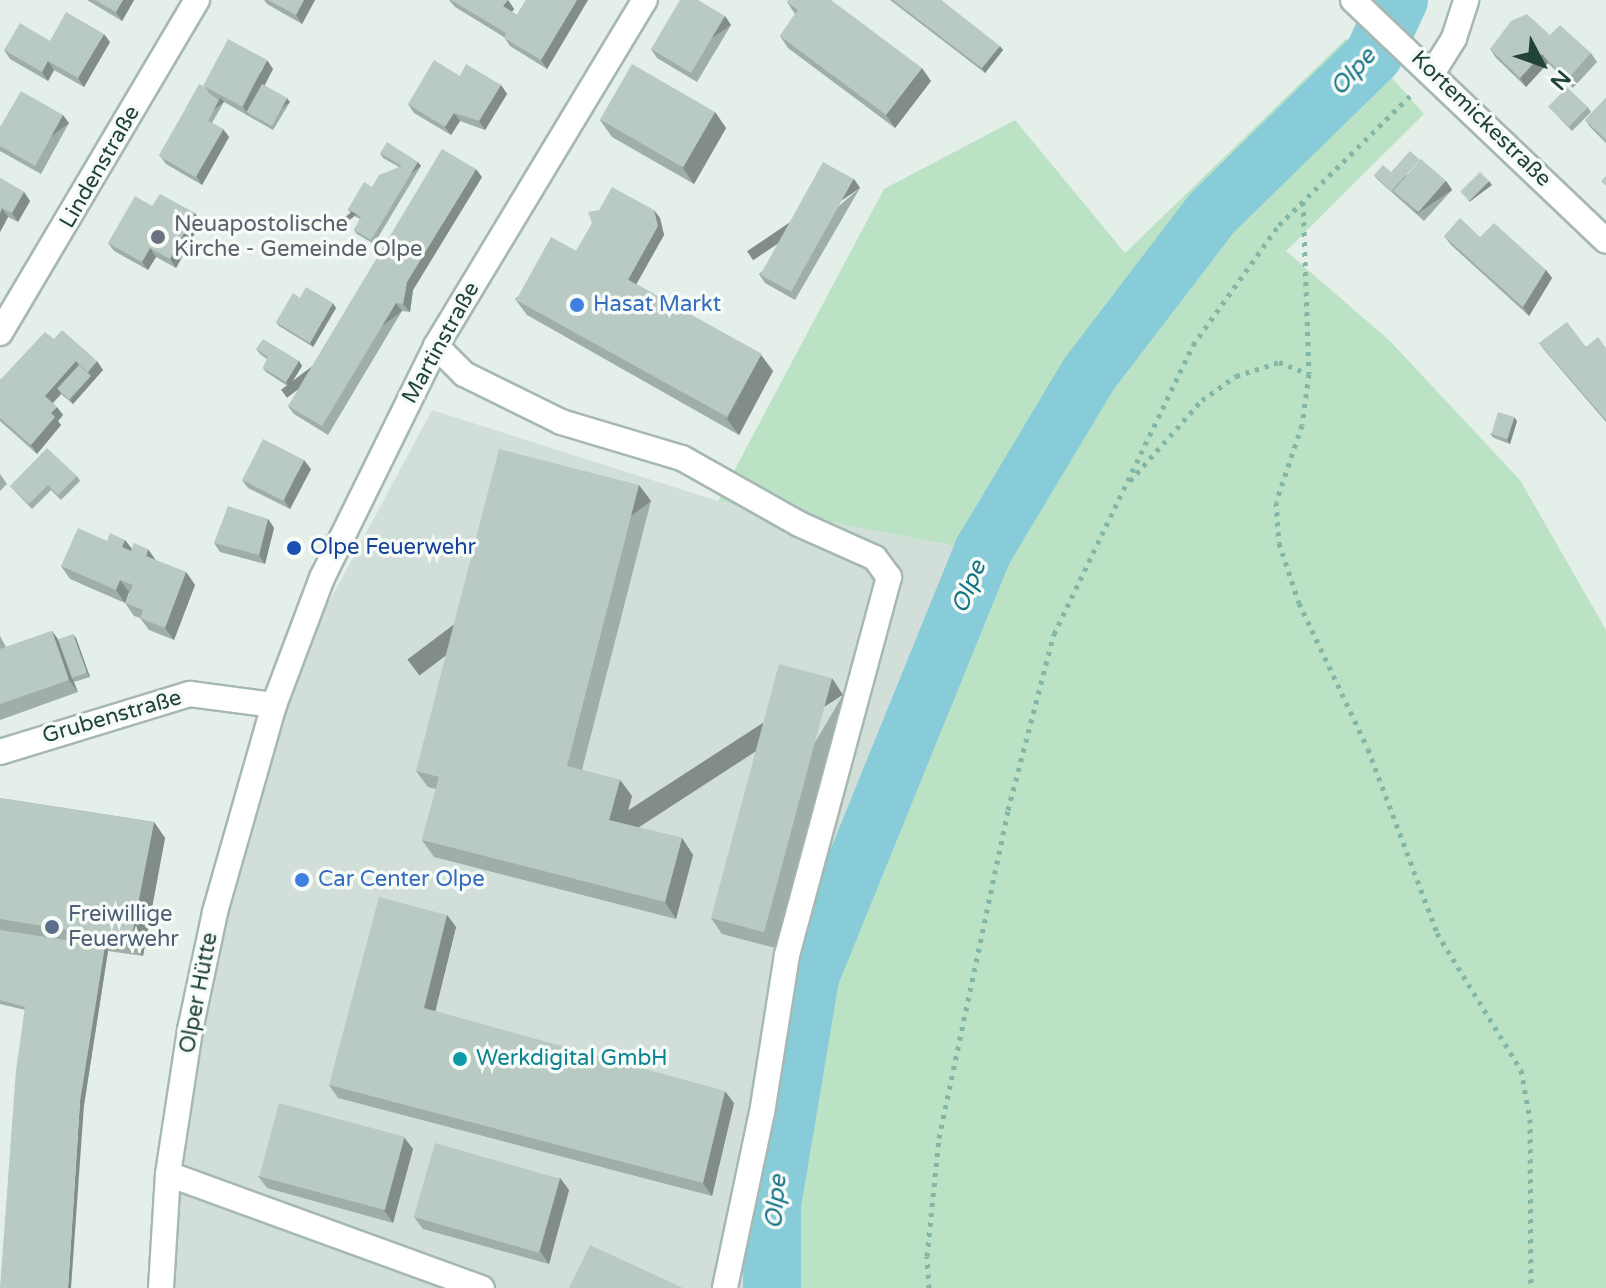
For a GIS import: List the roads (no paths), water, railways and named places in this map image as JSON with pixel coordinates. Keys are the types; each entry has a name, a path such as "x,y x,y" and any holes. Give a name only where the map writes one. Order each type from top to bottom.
{"street":[{"name":"Lindenstraße","path":"0,333 197,0"},
{"name":"Martinstraße","path":"274,705 322,578 436,346 645,0"},
{"path":"1433,72 1454,38 1466,0"},
{"name":"Kortemickestraße","path":"1357,3 1433,72 1606,241"},
{"path":"436,346 464,374 561,422 682,458 799,524 875,558 889,577 826,826 787,955 762,1112 725,1288"},
{"name":"Grubenstraße","path":"0,752 135,706 190,694 274,705"},
{"name":"Olper Hütte","path":"161,1288 168,1174 215,912 274,705"},
{"path":"168,1174 482,1288"}],"waterway":[{"name":"Olpe","path":"772,1288 772,1205 810,977 983,551 1089,374 1212,213 1373,56 1399,0"}],"place":[{"name":"Neuapostolische Kirche - Gemeinde Olpe","path":"158,237"},
{"name":"Hasat Markt","path":"577,305"},
{"name":"Olpe Feuerwehr","path":"294,548"},
{"name":"Car Center Olpe","path":"302,880"},
{"name":"Freiwillige Feuerwehr","path":"52,927"},
{"name":"Werkdigital GmbH","path":"460,1059"}]}
